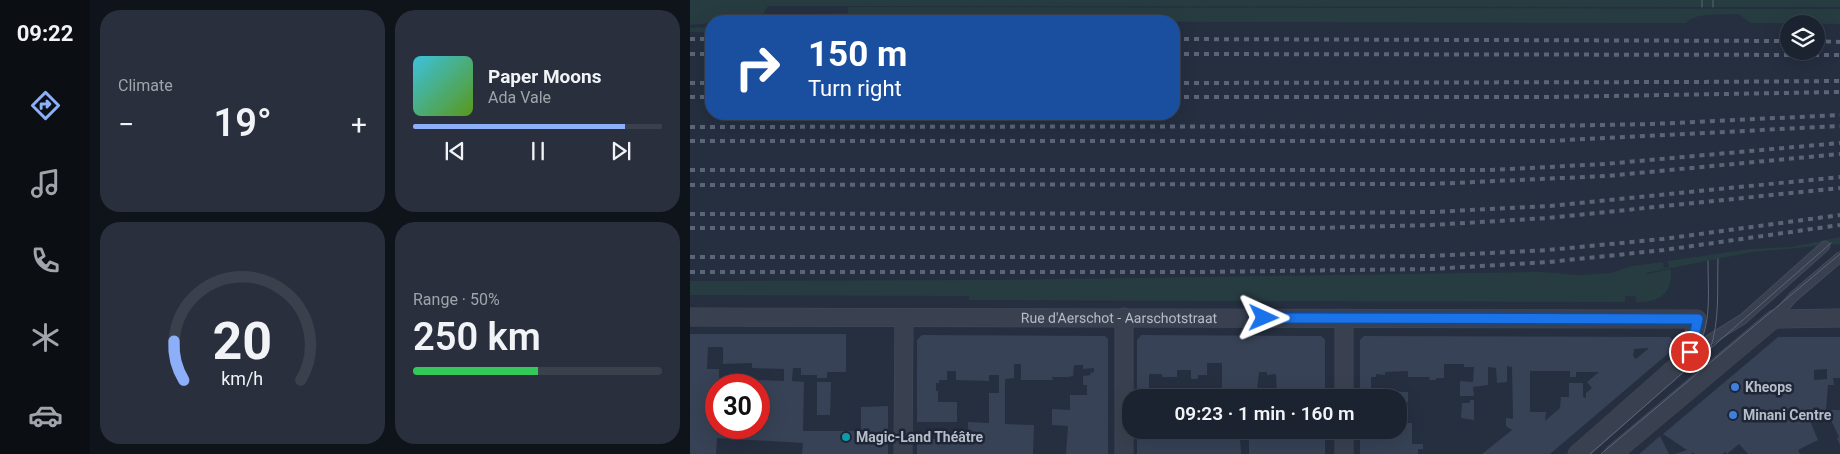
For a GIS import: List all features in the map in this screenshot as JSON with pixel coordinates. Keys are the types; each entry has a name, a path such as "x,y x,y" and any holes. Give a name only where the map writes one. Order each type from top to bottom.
{"street":[{"name":"Rue d'Aerschot - Aarschotstraat","path":"690,317 1698,319 1690,352"},
{"path":"1124,317 1124,454"},
{"path":"902,454 904,318"},
{"path":"1344,318 1344,389"},
{"path":"1613,454 1706,374 1774,319 1840,318"},
{"path":"1577,454 1690,352"},
{"path":"1344,439 1344,454"}],"lane":[{"path":"1690,352 1743,319 1825,246"},
{"path":"1774,319 1792,296 1840,257"}],"green space":[{"path":"690,0 1840,0 1840,7 768,6 762,15 705,15 705,24 690,25"},
{"path":"848,7 1840,9 1840,24 1825,24 1825,15 1780,15 1780,23 1750,23 1739,14 1696,17 1686,23 1180,22 1180,15 770,15 848,13"},
{"path":"705,27 705,32 690,32 690,28"},
{"path":"1840,237 1840,244 1752,252 1646,273 1671,269 1670,285 1667,291 1658,299 1644,302 1636,302 1636,296 1625,296 1625,302 969,300 969,296 690,295 690,281 1000,280 1541,272 1580,275 1611,273 1632,266 1663,262 1664,268 1669,267 1668,261 1751,249 1791,247"}],"building":[{"path":"690,334 846,334 846,372 827,372 827,378 817,378 817,375 801,375 801,368 793,368 792,381 804,382 803,431 861,431 861,407 888,406 888,454 802,454 803,443 734,439 770,439 770,380 784,381 784,369 752,368 752,363 723,364 723,347 708,347 707,369 719,369 719,374 705,374 705,439 717,439 716,454 690,454"},
{"path":"922,335 1105,336 1108,339 1108,454 1066,454 1068,426 1052,425 1052,409 1070,410 1070,395 1087,395 1087,385 1083,385 1083,376 1091,375 1090,373 1094,372 1094,368 1083,369 1083,365 1074,365 1073,376 1052,377 1053,380 1021,380 1021,364 1014,364 1014,378 1005,379 1005,424 1034,425 1033,454 917,454 917,439 968,439 968,422 989,423 989,393 999,393 999,375 989,375 989,381 956,380 956,371 947,371 947,380 939,380 939,383 936,383 938,402 957,402 957,422 917,422 917,340"},
{"path":"1141,335 1321,336 1325,339 1325,389 1277,389 1276,374 1267,375 1267,372 1259,372 1257,389 1222,389 1222,363 1207,363 1207,375 1198,375 1198,379 1191,379 1191,370 1177,370 1177,377 1162,377 1162,374 1149,374 1149,389 1137,389 1137,340"},
{"path":"1364,336 1670,337 1677,346 1550,454 1482,454 1512,430 1506,426 1506,418 1513,419 1512,367 1507,366 1507,382 1497,383 1496,368 1488,367 1488,385 1473,387 1474,396 1460,396 1460,381 1473,382 1474,367 1464,367 1464,364 1444,364 1444,378 1436,378 1436,380 1429,380 1430,377 1408,377 1408,371 1385,372 1385,375 1376,374 1376,377 1371,377 1371,389 1360,389 1360,340","holes":["1649,348 1636,359 1633,356 1634,349","1530,371 1570,371 1570,377 1576,377 1576,372 1599,372 1587,382 1592,388 1586,393 1586,398 1583,397 1583,383 1569,383 1569,397 1561,397 1560,408 1545,421 1546,412 1530,412"]},
{"path":"1778,337 1840,337 1840,378 1833,378 1834,385 1828,385 1826,410 1809,418 1818,440 1798,450 1800,454 1748,454 1739,444 1727,454 1725,452 1723,454 1695,454 1691,452 1692,454 1675,454 1687,450 1663,434","holes":["1827,369 1827,379 1814,380 1814,370"]},
{"path":"817,382 831,382 830,415 817,415"},
{"path":"1470,400 1474,400 1474,420 1461,418 1462,403 1470,403"},
{"path":"1826,410 1840,410 1840,445 1837,438 1839,437"},
{"path":"1407,423 1412,423 1412,444 1423,444 1423,449 1418,449 1418,454 1360,454 1360,439 1407,439"},
{"path":"1660,436 1669,454 1639,454 1645,449"},
{"path":"1137,439 1240,439 1241,454 1137,454"},
{"path":"1249,439 1325,439 1325,454 1249,454"}],"tram line":[{"path":"1702,0 1702,7"},
{"path":"1713,0 1713,7"},
{"path":"1590,454 1831,243"},
{"path":"1601,454 1840,254"},
{"path":"1710,350 1717,316 1718,259"},
{"path":"1690,363 1703,338 1706,326 1708,314 1708,261"}],"railway":[{"path":"690,39 705,39"},
{"path":"1180,39 1780,41"},
{"path":"1825,41 1840,42"},
{"path":"690,54 705,54"},
{"path":"1180,54 1840,55"},
{"path":"1180,83 1840,81"},
{"path":"690,83 705,83"},
{"path":"1180,97 1550,97 1840,92"},
{"path":"690,97 705,97"},
{"path":"690,127 1549,126 1652,124 1840,115"},
{"path":"690,141 1548,141 1840,126"},
{"path":"690,170 1491,170 1605,164 1840,143"},
{"path":"690,185 1431,184 1606,176 1840,154"},
{"path":"690,214 1433,212 1550,206 1840,177"},
{"path":"690,228 1316,228 1431,225 1548,218 1840,188"},
{"path":"690,257 1432,256 1548,250 1663,239 1840,215"},
{"path":"690,272 1197,272 1431,269 1549,262 1664,250 1840,225"}],"place":[{"name":"Kheops","path":"1735,387"},
{"name":"Minani Centre","path":"1733,415"},
{"name":"Magic-Land Théâtre","path":"846,437"}],"route":[{"path":"1264,318 1698,319 1690,352"}]}
